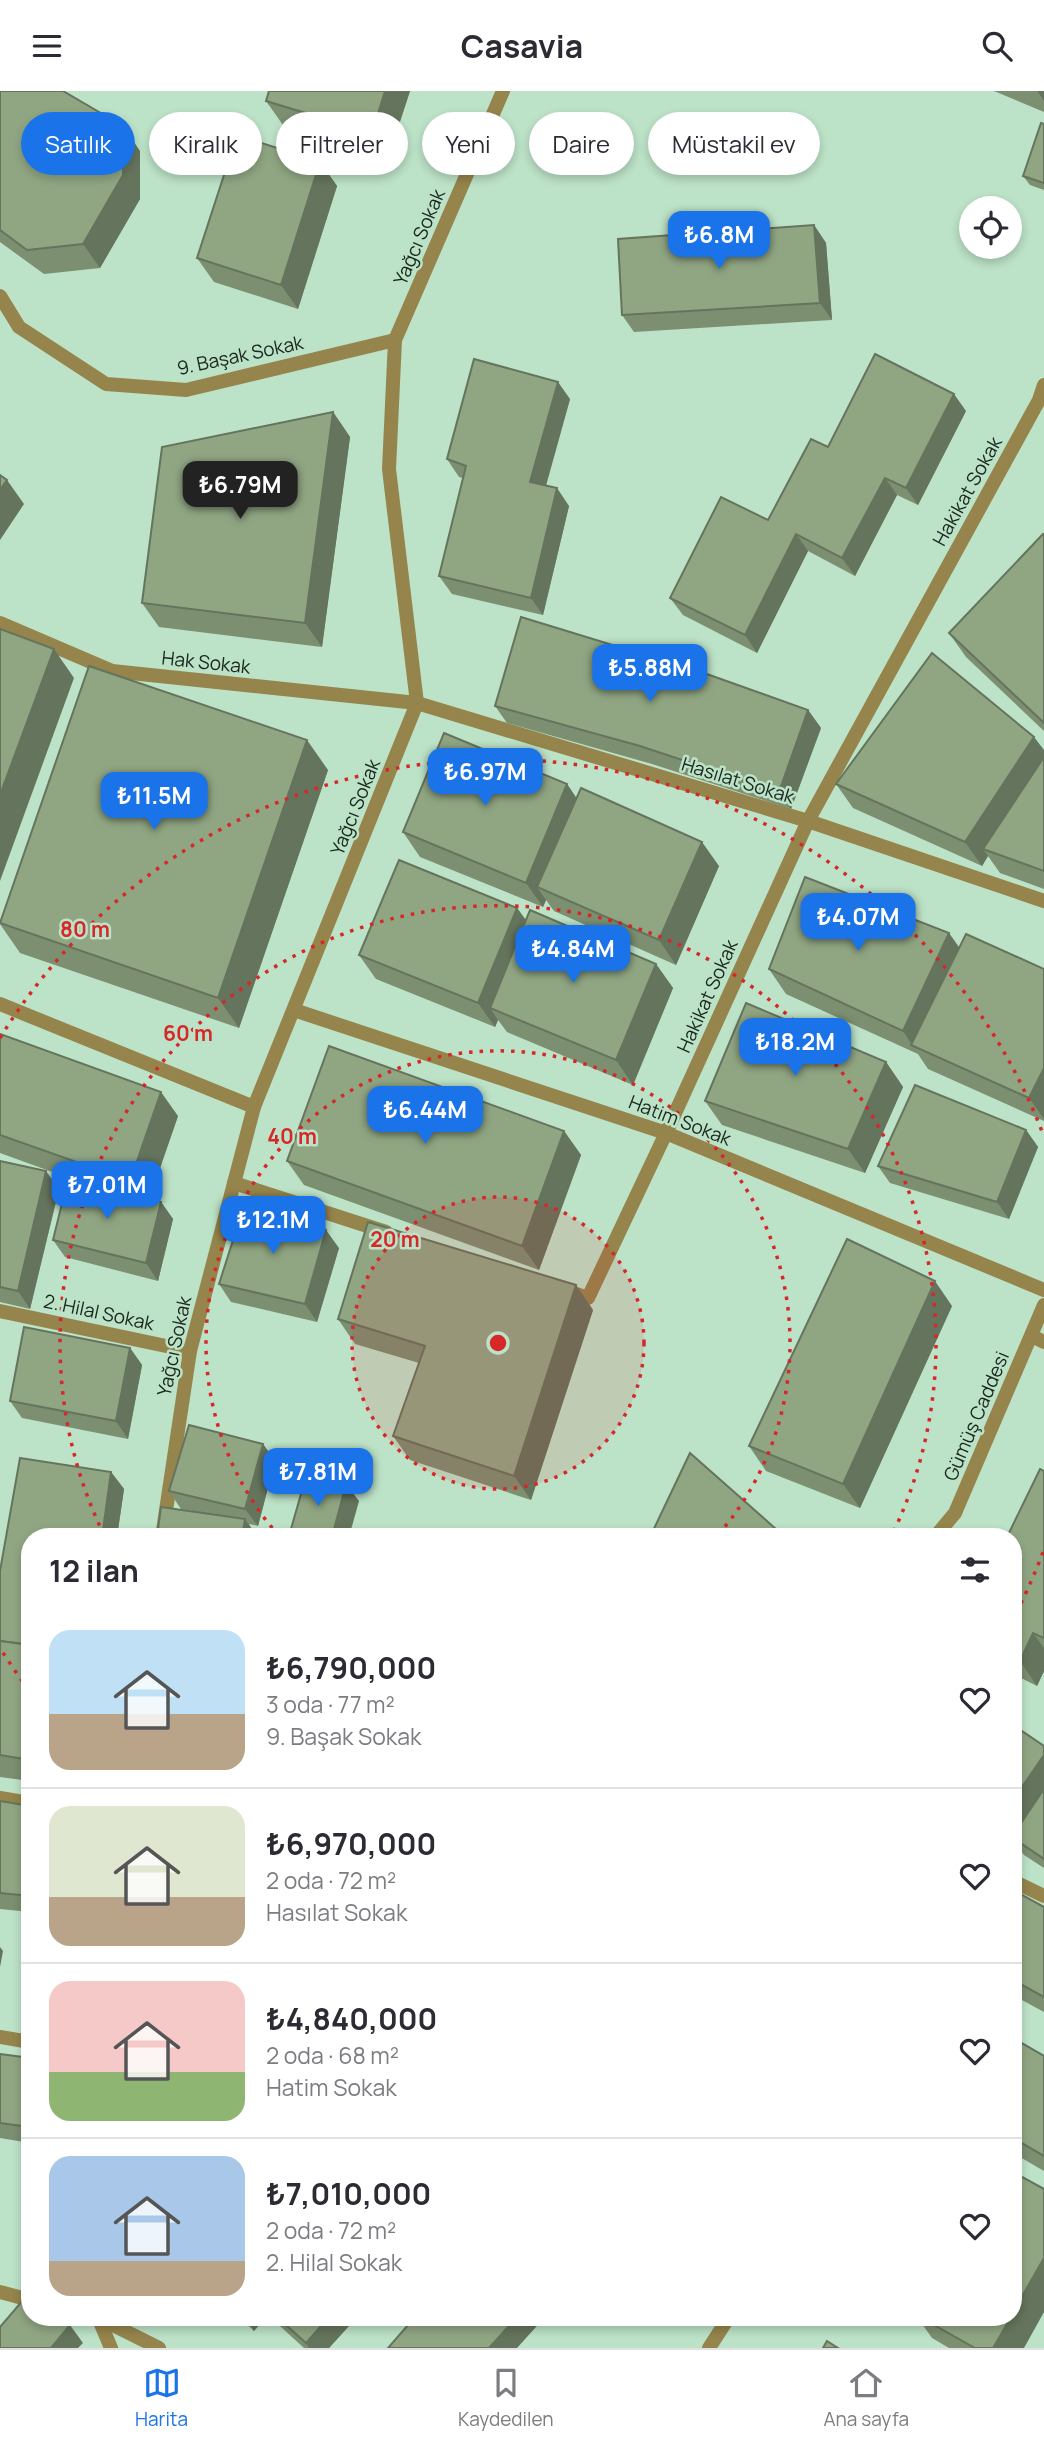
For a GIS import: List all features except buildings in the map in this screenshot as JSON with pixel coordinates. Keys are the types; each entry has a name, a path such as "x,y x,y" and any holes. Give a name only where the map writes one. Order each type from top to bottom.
{"street":[{"name":"Yağcı Sokak","path":"163,1528 190,1351 254,1107 417,703 389,469 395,340 503,91"},
{"name":"9. Başak Sokak","path":"0,296 19,327 106,384 186,390 395,340"},
{"name":"Hakikat Sokak","path":"549,1285 589,1298 808,821 1041,403 1044,385"},
{"name":"Hak Sokak","path":"0,623 112,671 417,703"},
{"name":"Hasılat Sokak","path":"417,703 808,821 1044,901"},
{"path":"0,1004 254,1107"},
{"name":"Hatim Sokak","path":"293,1010 667,1133 1044,1290"},
{"path":"234,1183 405,1238"},
{"name":"Gümüş Caddesi","path":"943,1528 956,1513 1038,1339 1044,1305"},
{"name":"2. Hilal Sokak","path":"0,1311 190,1351"},
{"path":"0,1798 21,1802"},
{"path":"1022,1885 1044,1896"},
{"path":"0,2037 21,2040"},
{"path":"0,2292 21,2297"},
{"path":"102,2326 111,2348"},
{"path":"116,2326 159,2348"},
{"path":"709,2348 723,2326"}]}
